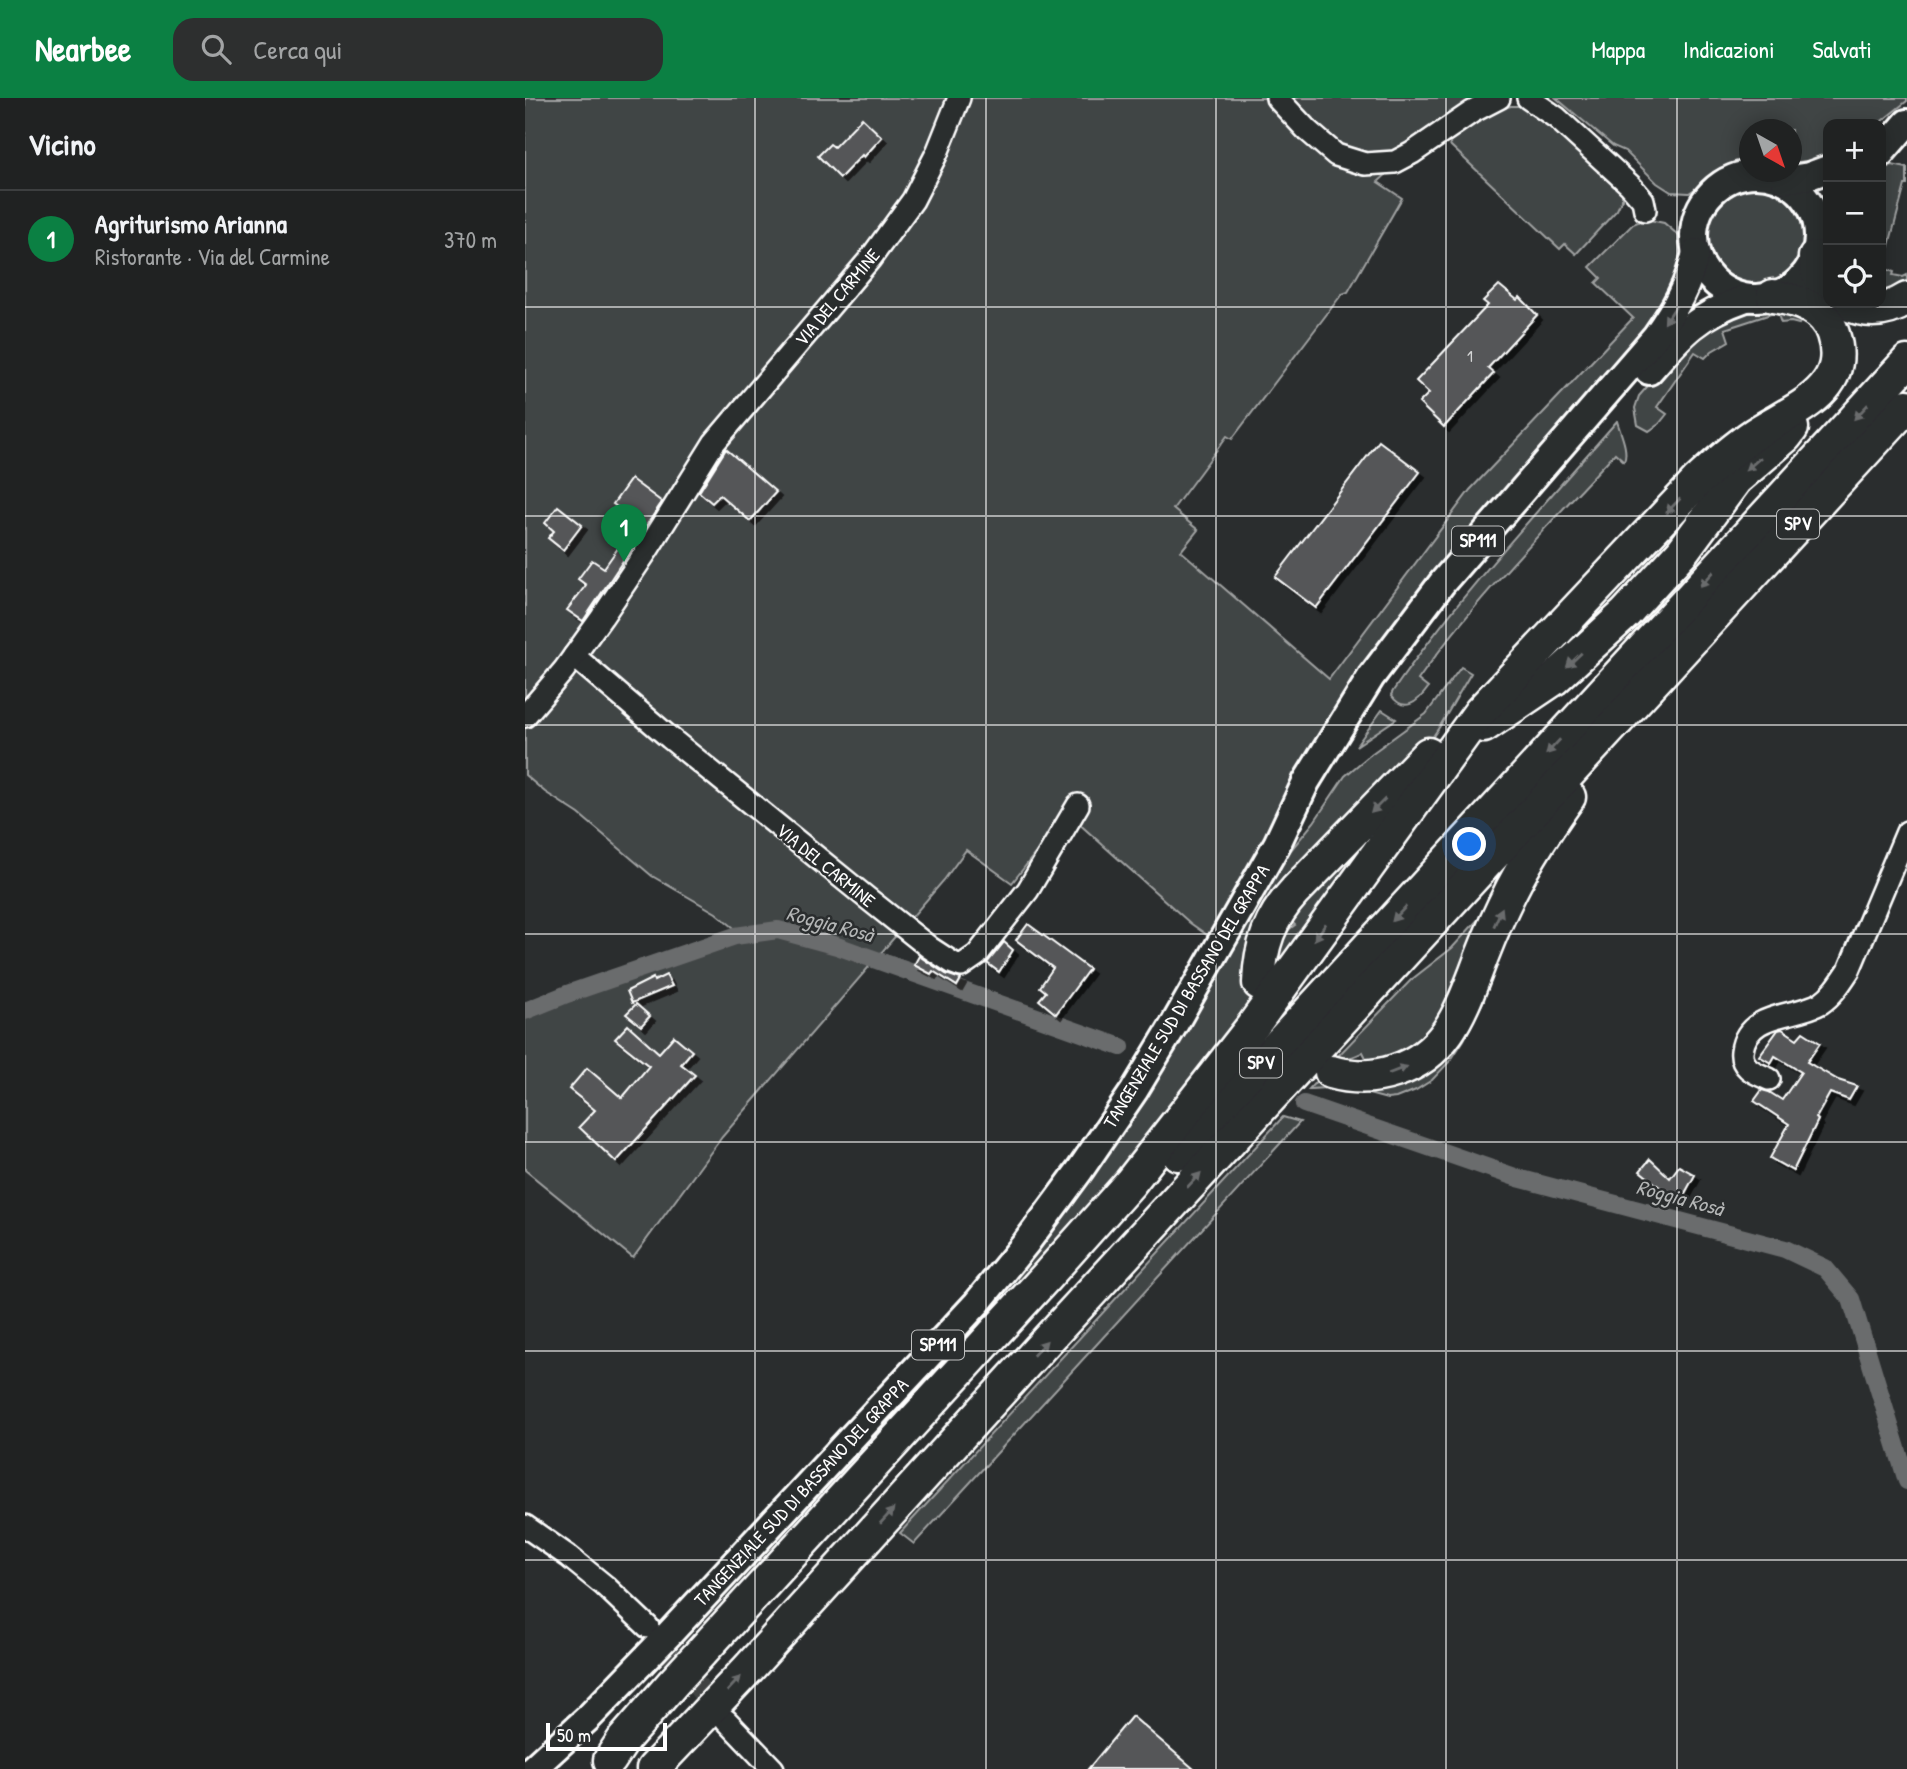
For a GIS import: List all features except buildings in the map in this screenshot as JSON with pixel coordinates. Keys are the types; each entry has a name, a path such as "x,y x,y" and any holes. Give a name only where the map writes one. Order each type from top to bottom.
{"highway":[{"path":"1821,236 1817,272 1823,282"},
{"path":"1454,747 1554,679 1625,614 1682,552 1736,479 1786,436 1829,380 1835,365 1836,348 1825,318 1813,308 1792,300 1760,297"},
{"path":"1858,308 1889,308 1907,299"},
{"name":"SPV","path":"605,1764 806,1558 1907,362"},
{"path":"605,1764 673,1683 1130,1183 1252,1027 1480,712 1697,482 1737,447 1816,396"},
{"name":"SPV","path":"653,1769 1907,407"},
{"path":"1331,1072 1359,1077 1386,1074 1415,1063 1444,1038 1460,1012 1500,912 1533,850 1585,775 1672,680 1690,642"},
{"path":"1259,983 1261,954 1266,934 1286,902 1444,738 1480,712"}],"main road":[{"path":"1886,134 1907,121"},
{"path":"1886,147 1907,121"},
{"name":"TANGENZIALE SUD DI BASSANO DEL GRAPPA","path":"1802,177 1823,171"},
{"name":"TANGENZIALE SUD DI BASSANO DEL GRAPPA","path":"532,1769 589,1717 669,1634 977,1303 1026,1243 1134,1091 1277,844 1307,782 1378,668 1442,583 1656,336 1685,289 1696,252 1695,223 1700,208 1709,194 1739,176"},
{"path":"1788,182 1810,202 1821,236"},
{"name":"TANGENZIALE SUD DI BASSANO DEL GRAPPA","path":"1277,844 1416,645 1477,570 1675,341 1702,317 1727,304 1795,286 1803,277 1821,236"},
{"path":"1696,252 1701,266 1720,287 1732,294 1760,297"}],"street":[{"name":"VIA DEL CARMINE","path":"525,716 574,656 647,549 714,443 870,259 913,200 937,153 959,98"},
{"path":"1277,98 1307,130 1336,155 1365,164 1395,162 1472,112 1499,98"},
{"path":"1528,98 1557,118 1630,185 1643,200 1645,210"},
{"name":"VIA DEL CARMINE","path":"574,656 867,898 930,948 961,966 977,955 1028,890 1078,805"},
{"path":"1769,1079 1746,1067 1741,1058 1743,1043 1753,1028 1769,1018 1805,1010 1822,1002 1836,989 1849,970 1907,832"},
{"path":"525,1526 605,1586 648,1627"},
{"path":"726,1720 773,1769"}],"shaded area":[{"path":"525,98 1486,98 1440,125 1378,182 1402,198 1348,292 1342,294 1232,439 1227,436 1173,509 1198,530 1181,551 1329,679 1470,490 1633,318 1596,283 1601,278 1590,267 1633,224 1645,219 1664,223 1678,235 1684,259 1661,313 1477,530 1210,937 1190,923 1067,813 1012,883 966,850 944,880 722,1137 633,1258 525,1170 525,1003 739,932 716,913 652,876 579,814 525,775"},
{"path":"1556,98 1907,98 1907,101 1884,119 1823,119 1823,159 1802,162 1802,119 1739,119 1739,163 1730,165 1689,193 1671,192 1657,183 1625,151 1613,146"},
{"path":"1511,106 1529,108 1545,120 1622,190 1622,199 1617,210 1576,254 1565,244 1560,249 1451,146 1446,138 1500,109"},
{"path":"1892,165 1907,168 1907,185 1886,257 1886,182 1886,168"},
{"path":"1754,188 1773,191 1789,202 1800,218 1803,237 1800,256 1789,272 1773,283 1754,286 1735,283 1719,272 1708,256 1705,237 1708,218 1719,202 1735,191"},
{"path":"1886,269 1894,272 1893,275 1907,275 1907,280 1886,293"},
{"path":"1748,309 1782,309 1805,314 1799,324 1781,323 1777,312 1725,329 1729,341 1705,358 1695,352 1657,407 1667,414 1659,424 1649,431 1638,425 1635,408 1639,396 1661,371 1702,330"},
{"path":"1617,421 1625,446 1624,461 1615,453 1488,592 1418,680 1428,688 1420,698 1406,705 1396,701 1391,695 1418,655 1501,553"},
{"path":"1461,667 1471,673 1417,760 1318,857 1251,993 1251,1004 1112,1185 974,1336 970,1333 1073,1205 1149,1090 1286,856 1314,822 1345,776 1426,714"},
{"path":"1382,710 1396,719 1356,746"},
{"path":"1397,799 1275,982 1280,943 1295,925 1289,919"},
{"path":"1494,902 1448,1006 1421,1041 1406,1052 1369,1064 1363,1052 1350,1057 1337,1057 1411,980 1452,948"},
{"path":"1475,997 1484,1000 1464,1040 1451,1060 1432,1080 1416,1090 1387,1099 1343,1087 1309,1089 1318,1079 1358,1086 1373,1093 1377,1084"},
{"path":"1283,1117 1300,1122 914,1544 900,1533"}],"waterway":[{"name":"Roggia Rosà","path":"525,1011 735,936 778,930 837,946 1121,1047"},
{"name":"Roggia Rosà","path":"1304,1104 1518,1178 1785,1249 1825,1268 1851,1299 1907,1481"}],"tunnel":[{"path":"651,1631 721,1714"}],"place":[{"name":"Agriturismo Arianna","path":"624,562"}]}
